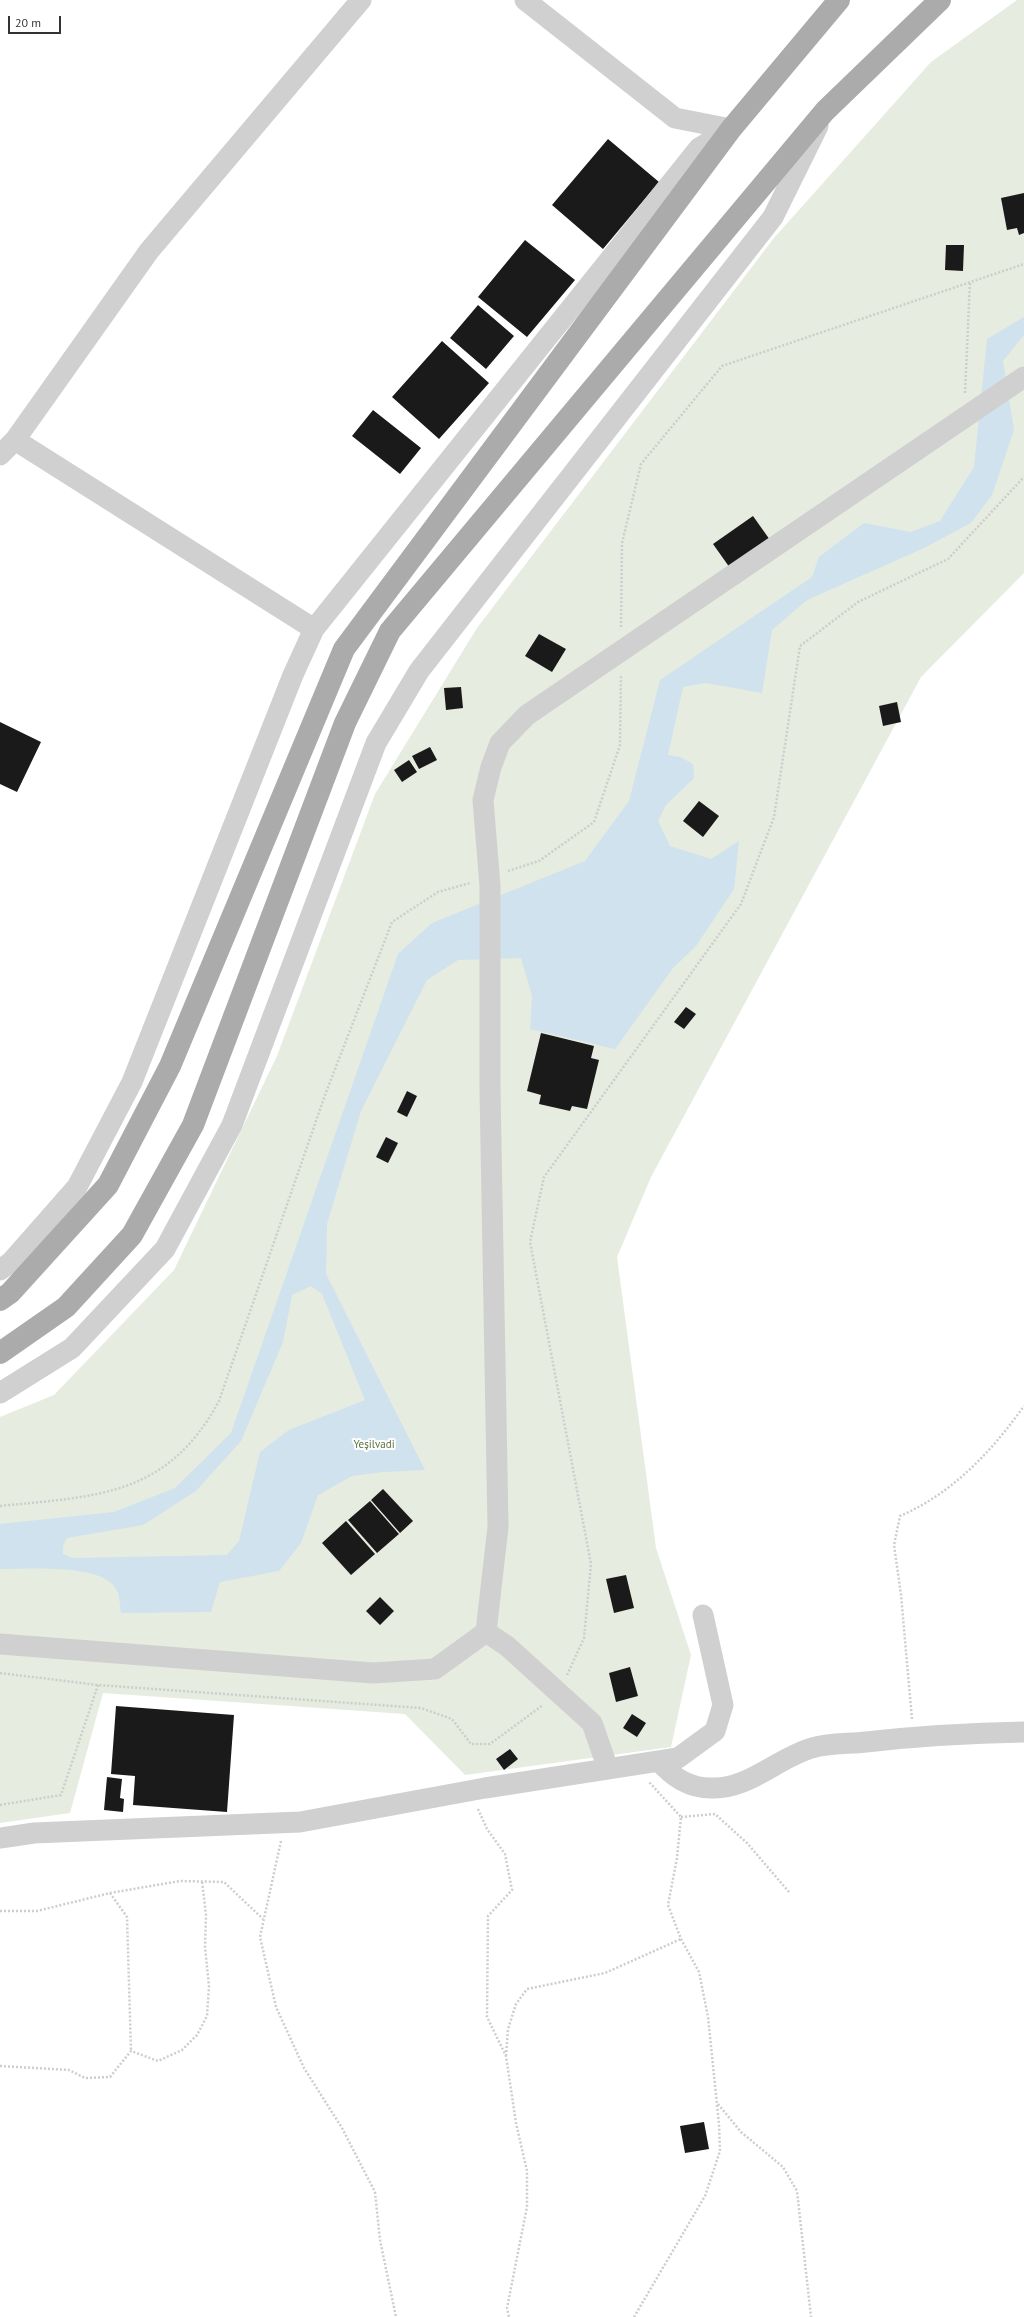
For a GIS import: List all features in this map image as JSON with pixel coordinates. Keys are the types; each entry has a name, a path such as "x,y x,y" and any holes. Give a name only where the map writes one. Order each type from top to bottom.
{"main road":[{"path":"0,1300 10,1293 108,1185 170,1066 344,649 731,129 839,0"},
{"path":"0,1353 66,1307 132,1235 193,1125 345,723 390,631 825,111 940,0"}],"street":[{"path":"0,455 15,440 149,251 361,0"},
{"path":"525,0 675,118 731,129"},
{"path":"0,1393 72,1348 165,1250 232,1125 376,743 419,671 773,217 825,111"},
{"path":"0,1270 11,1262 77,1187 132,1082 293,675 314,629 699,148 731,129"},
{"path":"0,1644 373,1674 435,1669 486,1632 498,1526 490,1089 490,886 483,800 491,767 500,743 527,715 1021,379"},
{"path":"15,440 314,629"},
{"path":"0,1838 34,1833 300,1822 470,1791 678,1758 715,1731 724,1705 703,1615"},
{"path":"486,1632 507,1646 592,1723 608,1769"},
{"path":"659,1761 670,1774 697,1787 712,1789 742,1783 779,1761 812,1748 914,1737 1024,1732"}],"path":[{"path":"964,418 970,282"},
{"path":"0,1673 98,1685 421,1708 452,1719 471,1744 490,1744 558,1692 584,1638 591,1564 530,1242 544,1177 741,904 774,817 800,646 858,602 948,559 1024,477"},
{"path":"914,1737 901,1595 894,1545 900,1516 923,1506 966,1474 1000,1440 1024,1406"},
{"path":"0,1805 61,1795 98,1685"},
{"path":"634,1765 681,1817 677,1858 668,1905 681,1939 699,1972 708,2017 717,2104 720,2152 705,2196 634,2317"},
{"path":"470,1791 487,1829 505,1854 512,1890 488,1916 487,2017 506,2056"},
{"path":"681,1817 715,1814 747,1843 789,1892"},
{"path":"285,1823 260,1937 276,2007 304,2068 342,2128 375,2192 380,2240 396,2317"},
{"path":"0,1911 37,1911 110,1893 180,1881 202,1881 224,1882 264,1920"},
{"path":"131,2052 158,2061 182,2050 197,2035 207,2016 209,1986 205,1948 206,1915 202,1881"},
{"path":"0,2066 69,2070 85,2078 110,2077 131,2052 127,1917 110,1893"},
{"path":"509,2317 507,2308 527,2207 527,2171 516,2123 506,2056 508,2030 516,2004 527,1989 605,1973 681,1939"},
{"path":"717,2104 741,2132 783,2167 797,2191 811,2317"}],"green space":[{"name":"Yeşilvadi","path":"1017,0 1024,0 1024,573 921,677 651,1177 617,1257 656,1548 691,1655 671,1747 465,1775 405,1714 103,1693 70,1813 0,1823 0,1417 54,1395 174,1270 277,1056 375,794 477,628 774,238 931,62"}],"water":[{"path":"1024,317 1024,335 1003,361 1014,430 992,495 971,523 924,548 807,600 772,630 762,693 706,683 683,687 668,755 680,757 693,764 694,778 666,805 658,821 670,846 711,859 739,841 734,889 696,946 673,968 615,1049 530,1029 532,996 521,958 458,960 427,980 361,1111 327,1224 326,1274 425,1470 383,1472 352,1476 318,1495 301,1543 279,1571 220,1582 211,1612 121,1613 119,1597 116,1589 108,1581 96,1575 63,1569 0,1569 0,1524 114,1512 175,1488 231,1433 398,954 432,923 585,861 629,801 660,680 812,577 819,557 864,523 911,532 940,521 974,467 987,339","holes":["311,1286 322,1294 365,1400 289,1430 260,1452 239,1541 227,1555 72,1558 63,1554 63,1546 67,1538 143,1525 196,1491 241,1441 283,1342 292,1295"]}],"building":[{"path":"608,139 659,182 603,249 552,205"},
{"path":"1024,193 1024,233 1019,235 1017,228 1007,230 1001,198"},
{"path":"525,240 575,280 527,337 478,297"},
{"path":"946,245 964,245 963,271 945,270"},
{"path":"478,305 514,336 486,369 450,338"},
{"path":"442,341 489,383 439,439 392,397"},
{"path":"373,410 421,448 400,474 352,436"},
{"path":"753,516 770,540 730,568 713,544"},
{"path":"539,634 566,649 552,672 525,656"},
{"path":"461,687 463,708 446,710 444,688"},
{"path":"897,702 901,722 883,726 879,706"},
{"path":"0,722 41,742 17,792 0,784"},
{"path":"430,747 437,760 419,769 412,756"},
{"path":"409,760 417,772 402,782 394,770"},
{"path":"699,801 719,816 703,837 683,821"},
{"path":"686,1007 696,1014 684,1029 674,1022"},
{"path":"541,1033 594,1046 591,1058 599,1060 587,1109 572,1106 570,1111 539,1104 541,1095 527,1091"},
{"path":"407,1091 417,1096 407,1117 397,1112"},
{"path":"386,1137 398,1143 388,1163 376,1157"},
{"path":"383,1489 413,1521 400,1533 371,1500"},
{"path":"370,1501 399,1534 377,1553 348,1520"},
{"path":"346,1521 375,1554 351,1575 322,1543"},
{"path":"626,1575 634,1608 614,1613 606,1579"},
{"path":"380,1597 394,1611 380,1625 366,1611"},
{"path":"630,1667 638,1696 616,1702 609,1673"},
{"path":"116,1706 234,1715 227,1812 133,1805 135,1776 111,1774"},
{"path":"632,1714 646,1723 637,1737 623,1728"},
{"path":"510,1749 518,1759 504,1770 496,1759"},
{"path":"107,1777 122,1779 120,1798 124,1799 123,1812 104,1810"},
{"path":"704,2122 709,2149 685,2153 680,2126"}]}
